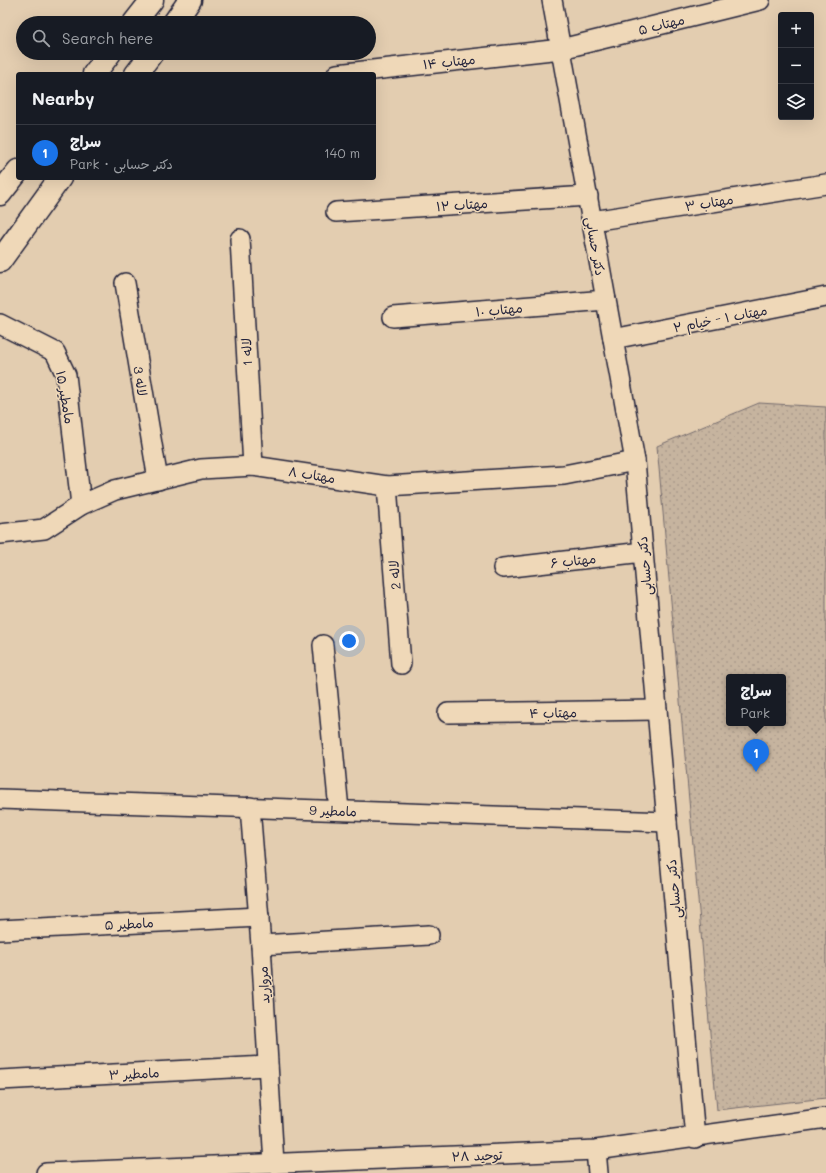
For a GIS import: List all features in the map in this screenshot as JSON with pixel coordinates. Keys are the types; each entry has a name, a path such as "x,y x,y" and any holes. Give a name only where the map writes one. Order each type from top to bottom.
{"main road":[{"path":"139,16 152,0"},
{"path":"179,16 190,0"},
{"path":"96,72 105,60"},
{"path":"138,72 147,60"},
{"path":"0,194 16,174"},
{"path":"0,261 59,180"}],"street":[{"name":"دکتر حسابی","path":"552,0 635,461 695,1138"},
{"name":"مهتاب ۵","path":"561,49 760,0"},
{"name":"مهتاب ۱۴","path":"355,72 561,49"},
{"name":"مهتاب ۳","path":"592,221 826,184"},
{"name":"مهتاب ۱۲","path":"336,212 588,196"},
{"name":"لاله 1","path":"240,239 253,466"},
{"name":"لاله 3","path":"125,283 158,480"},
{"name":"مهتاب ۱ - خیام ۲","path":"613,339 826,297"},
{"name":"مهتاب ۱۰","path":"393,317 606,300"},
{"name":"مامطیر ۱۵","path":"0,324 55,352 66,375 80,505"},
{"name":"مهتاب ۸","path":"0,534 44,529 80,505 115,490 201,469 253,466 387,486 564,475 635,461"},
{"name":"لاله 2","path":"387,486 401,664"},
{"name":"مهتاب ۶","path":"502,568 643,552"},
{"path":"323,645 339,810"},
{"name":"مهتاب ۴","path":"448,713 657,710"},
{"name":"مامطیر 9","path":"0,799 667,822"},
{"name":"مروارید","path":"250,807 261,945 274,1164"},
{"name":"مامطیر ۵","path":"0,930 259,917"},
{"path":"261,945 429,934"},
{"name":"مامطیر ۳","path":"0,1080 268,1066"},
{"name":"توحید ۲۸","path":"46,1173 220,1170 274,1164 596,1150 695,1138 826,1118"},
{"path":"596,1150 598,1173"}],"shaded area":[{"path":"759,403 826,407 826,1098 717,1110 657,446"}],"place":[{"name":"سراج","path":"756,772"}]}
